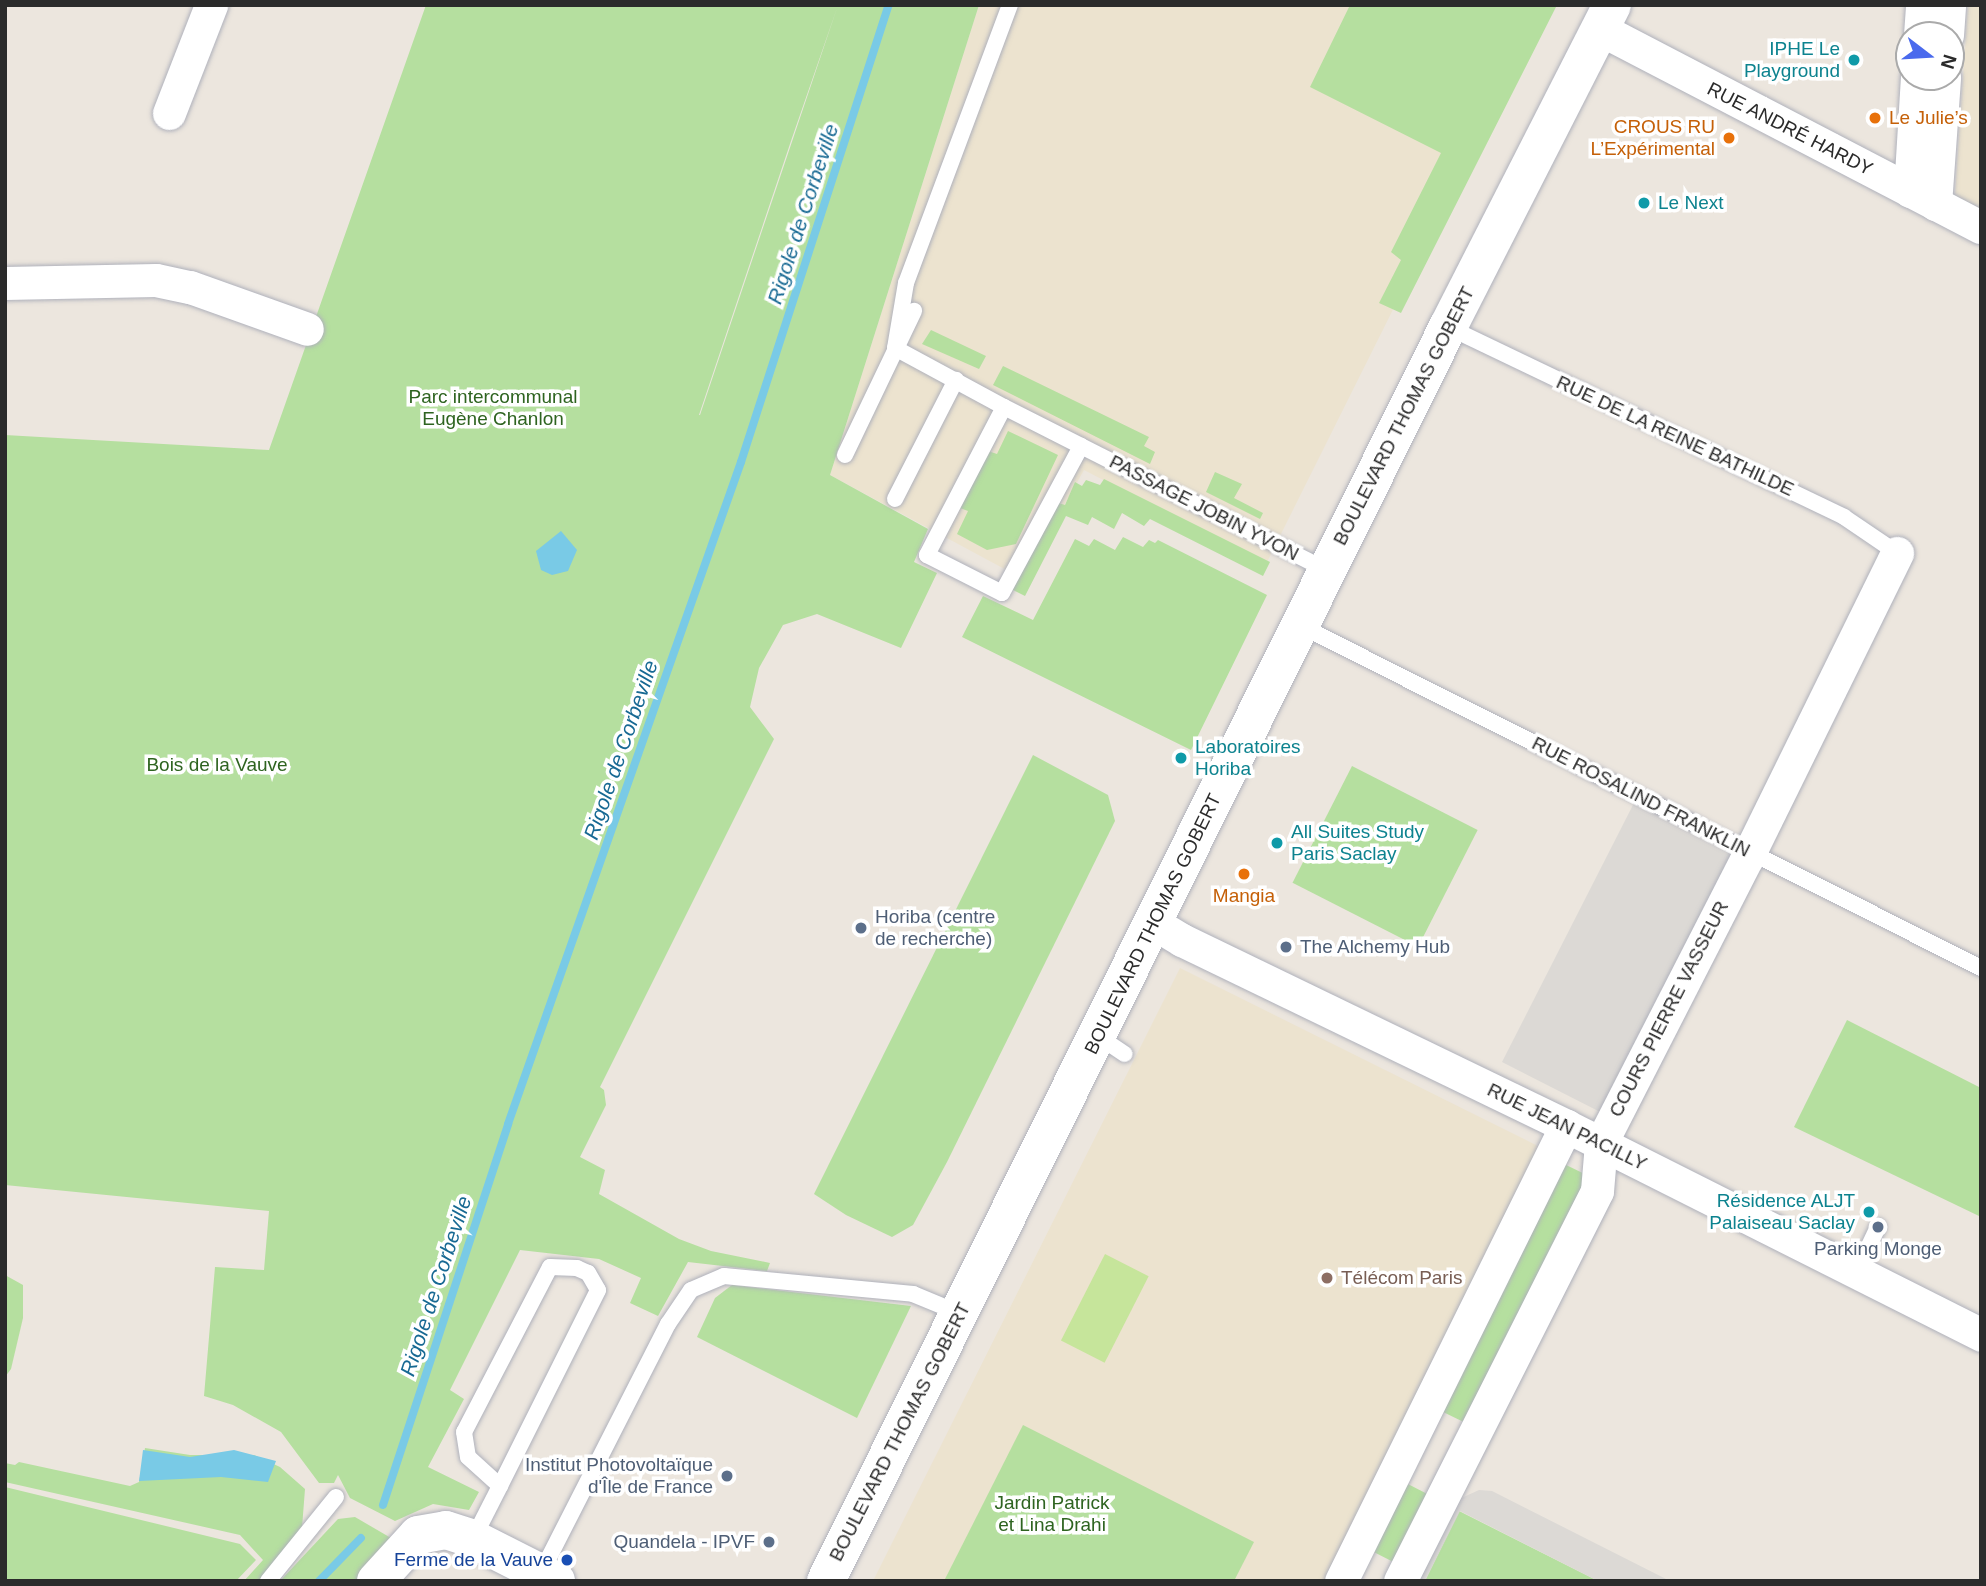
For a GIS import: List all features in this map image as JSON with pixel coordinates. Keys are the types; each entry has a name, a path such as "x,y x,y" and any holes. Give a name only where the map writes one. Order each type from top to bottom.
{"main road":[{"name":"BOULEVARD THOMAS GOBERT","path":"826,1581 959,1313 1112,1045 1152,922 1448,327 1606,17"},
{"path":"392,1577 418,1535 446,1530 473,1539 549,1577"}],"street":[{"path":"169,113 211,5"},
{"name":"RUE ANDRÉ HARDY","path":"1606,17 1923,198 1981,227"},
{"path":"1918,91 1923,198"},
{"path":"1923,198 1942,91"},
{"path":"5,283 156,280 190,287 307,329"},
{"name":"COURS PIERRE VASSEUR","path":"1400,1581 1597,1191 1601,1143 1897,553"},
{"name":"RUE JEAN PACILLY","path":"1152,922 1182,940 1601,1143 1981,1335"},
{"path":"1341,1581 1566,1126"}],"lane":[{"path":"895,348 906,283 1010,5"},
{"path":"845,455 914,311"},
{"name":"RUE DE LA REINE BATHILDE","path":"1448,327 1844,517 1897,553"},
{"name":"PASSAGE JOBIN YVON","path":"895,348 1080,446 1327,569"},
{"path":"895,499 956,380"},
{"path":"1004,407 928,555 951,567 1002,593 1080,446"},
{"name":"RUE ROSALIND FRANKLIN","path":"1301,626 1981,968"},
{"path":"1857,1271 1878,1227"},
{"path":"473,1539 500,1486 598,1290 588,1273 577,1268 550,1266 464,1432 468,1457 500,1486"},
{"path":"549,1577 668,1324 691,1290 724,1276 913,1294 959,1313"},
{"path":"268,1581 336,1497"}],"shaded area":[{"path":"979,5 1534,5 1543,9 1266,564 1084,470 1023,579 830,475"},
{"path":"1968,5 1981,5 1981,209 1955,196 1962,91 1965,91"},
{"path":"1635,801 1760,865 1627,1126 1502,1062"},
{"path":"1180,968 1544,1149 1329,1581 873,1581"},
{"path":"1479,1490 1492,1491 1670,1581 1598,1581 1460,1511 1425,1581 1407,1581 1455,1501"}],"green space":[{"path":"426,5 979,5 830,475 928,529 914,562 937,573 901,648 817,614 783,625 759,668 750,707 774,739 600,1087 604,1090 606,1105 580,1157 605,1170 599,1194 679,1239 711,1251 770,1263 767,1271 688,1262 658,1316 630,1303 641,1278 599,1259 520,1250 450,1390 464,1399 428,1467 479,1492 469,1510 433,1504 395,1521 350,1498 338,1475 334,1483 319,1483 281,1432 233,1405 204,1396 215,1267 264,1270 269,1211 5,1185 5,435 269,450","holes":["837,8 700,415 792,138"]},
{"path":"1350,5 1557,5 1401,313 1379,303 1401,260 1391,252 1441,153 1310,87"},
{"path":"931,330 986,356 979,369 922,344"},
{"path":"1003,366 1149,437 1144,446 1155,452 1150,464 993,385"},
{"path":"1008,431 1058,455 1016,544 987,550 957,534 968,511 960,508 988,451 997,454"},
{"path":"1215,472 1242,484 1234,498 1263,513 1260,519 1206,492"},
{"path":"1104,479 1270,562 1263,576 1150,519 1144,526 1122,513 1114,529 1092,517 1088,525 1066,516 1025,596 1011,589 1055,502 1065,505 1075,482 1082,486 1086,480 1100,485"},
{"path":"1123,537 1143,547 1149,540 1155,543 1158,540 1267,595 1191,750 962,637 983,596 1033,620 1075,539 1089,546 1094,539 1115,550"},
{"path":"1033,755 1108,795 1115,821 947,1162 913,1225 892,1237 846,1215 814,1194"},
{"path":"1352,766 1478,830 1418,947 1293,883"},
{"path":"1847,1020 1981,1088 1979,1216 1794,1127"},
{"path":"1560,1162 1589,1176 1468,1424 1439,1410"},
{"path":"1105,1254 1149,1276 1105,1363 1061,1340"},
{"path":"5,1275 23,1285 23,1318 11,1369 5,1377"},
{"path":"732,1285 911,1306 857,1418 697,1337 715,1298"},
{"name":"Jardin Patrick et Lina Drahi","path":"1023,1425 1254,1542 1234,1581 944,1581"},
{"path":"145,1448 190,1455 254,1455 280,1467 305,1489 302,1528 279,1559 258,1581 244,1581 263,1560 240,1535 5,1482 5,1463 15,1465 19,1462 130,1486 139,1482"},
{"path":"1400,1480 1430,1495 1396,1563 1365,1548"},
{"path":"5,1487 240,1544 256,1560 236,1581 5,1581"},
{"path":"1459,1511 1598,1581 1425,1581"},
{"path":"355,1517 391,1538 363,1581 280,1581 338,1519"}],"water":[{"path":"561,531 577,550 568,571 552,575 541,570 536,551"},
{"path":"143,1450 190,1457 234,1450 276,1461 268,1482 221,1477 139,1481"}],"waterway":[{"name":"Rigole de Corbeville","path":"383,1505 508,1124 741,462 889,5"},
{"name":"Rigole de Corbeville","path":"319,1581 361,1538"}],"place":[{"name":"IPHE Le Playground","path":"1854,60"},
{"name":"Le Julie’s","path":"1875,118"},
{"name":"CROUS RU L’Expérimental","path":"1729,138"},
{"name":"Le Next","path":"1644,203"},
{"name":"Laboratoires Horiba","path":"1181,758"},
{"name":"All Suites Study Paris Saclay","path":"1277,843"},
{"name":"Mangia","path":"1244,874"},
{"name":"Horiba (centre de recherche)","path":"861,928"},
{"name":"The Alchemy Hub","path":"1286,947"},
{"name":"Résidence ALJT Palaiseau Saclay","path":"1869,1212"},
{"name":"Parking Monge","path":"1878,1227"},
{"name":"Télécom Paris","path":"1327,1278"},
{"name":"Institut Photovoltaïque d'Île de France","path":"727,1476"},
{"name":"Quandela - IPVF","path":"769,1542"},
{"name":"Ferme de la Vauve","path":"567,1560"}],"park label":[{"name":"Parc intercommunal Eugène Chanlon","path":"493,408"},
{"name":"Bois de la Vauve","path":"217,765"}]}
